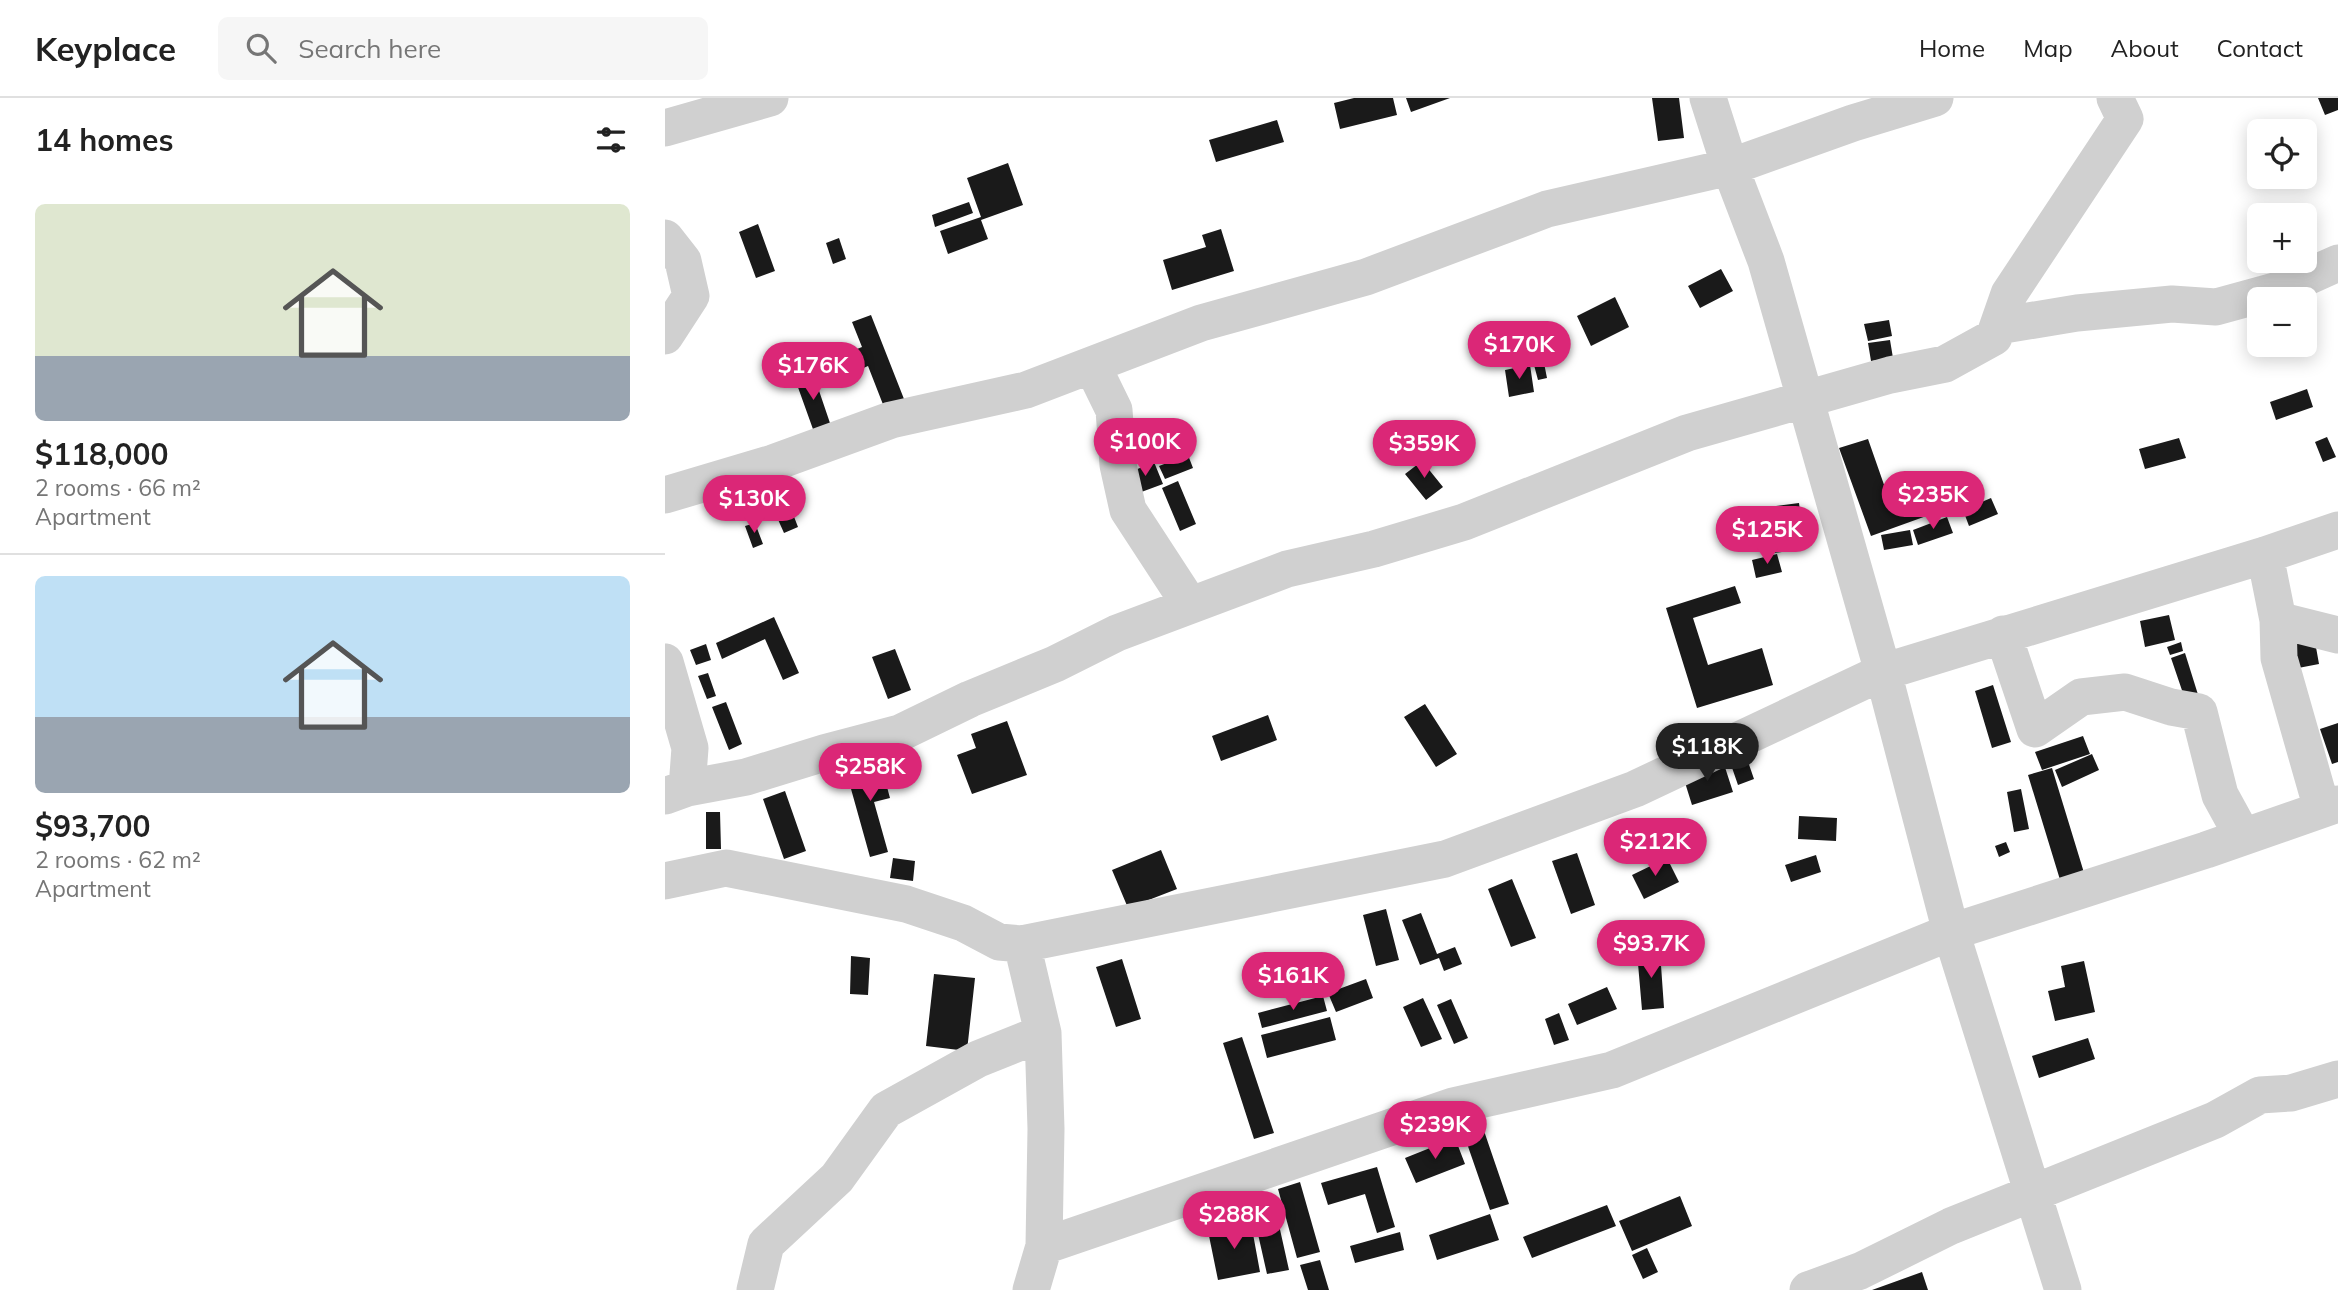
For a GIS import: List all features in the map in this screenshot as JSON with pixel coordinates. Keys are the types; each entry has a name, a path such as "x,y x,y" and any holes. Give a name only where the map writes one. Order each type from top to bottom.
{"street":[{"path":"665,128 770,98"},
{"path":"1708,98 1730,167 1766,261 1883,672 1951,932 2063,1290"},
{"path":"665,495 773,463 891,420 1026,390 1201,323 1366,277 1546,209 1730,167 1853,123 1935,98"},
{"path":"665,662 690,748 676,792 747,777 900,733 970,699 1055,664 1117,633 1287,569 1374,549 1464,522 1687,433 1890,375 1945,364 1994,337 2009,294 2127,105"},
{"path":"665,238 683,261 691,296 665,336"},
{"path":"1998,326 2077,313 2158,305 2217,307 2278,290 2338,262"},
{"path":"1092,365 1114,410 1118,465 1128,510 1190,605"},
{"path":"665,881 726,868 906,904 963,923 999,942 1022,944 1445,859 1635,789 1883,672 2265,555 2338,530"},
{"path":"1044,1245 1453,1107 1612,1070 1951,932 2330,806 2279,657 2278,620 2265,555"},
{"path":"2278,620 2338,635"},
{"path":"2003,634 2035,729 2081,697 2125,692 2171,707 2199,712 2220,795 2243,837"},
{"path":"1022,944 1043,1033 1044,1245 1031,1290"},
{"path":"755,1290 767,1244 837,1178 886,1110 978,1059 1043,1033"},
{"path":"1808,1290 1860,1271 1951,1226 2215,1120 2259,1095 2291,1093 2338,1079"}],"building":[{"path":"1354,98 1393,98 1397,115 1340,129 1334,103"},
{"path":"1406,98 1450,98 1411,112"},
{"path":"1652,98 1679,98 1684,138 1658,141"},
{"path":"2318,98 2338,98 2338,110 2325,115"},
{"path":"1277,120 1284,142 1216,162 1209,140"},
{"path":"1008,163 1023,205 981,220 988,239 948,254 940,231 981,217 967,178"},
{"path":"969,202 973,213 935,227 932,215"},
{"path":"758,224 775,271 756,278 739,232"},
{"path":"1221,229 1234,271 1172,290 1163,260 1206,247 1202,235"},
{"path":"839,238 846,259 833,264 826,243"},
{"path":"1721,269 1733,291 1700,308 1688,286"},
{"path":"1615,297 1629,327 1591,346 1577,316"},
{"path":"871,315 904,399 884,407 868,366 859,370 852,351 862,347 852,322"},
{"path":"1889,320 1892,336 1868,341 1864,324"},
{"path":"1890,340 1893,358 1871,361 1868,343"},
{"path":"1544,363 1547,378 1538,380 1534,365"},
{"path":"1530,365 1534,392 1509,397 1505,370"},
{"path":"813,373 831,426 814,432 795,379"},
{"path":"2307,389 2313,407 2276,420 2270,402"},
{"path":"2327,437 2336,457 2323,462 2315,442"},
{"path":"2179,438 2186,458 2145,469 2139,449"},
{"path":"1868,439 1889,499 1933,484 1943,510 1871,536 1839,448"},
{"path":"1188,455 1193,468 1165,479 1159,466"},
{"path":"1422,461 1443,487 1426,500 1405,474"},
{"path":"1154,462 1163,484 1136,494 1128,473"},
{"path":"1178,481 1196,524 1180,531 1162,488"},
{"path":"1991,498 1998,514 1969,526 1963,510"},
{"path":"1799,503 1805,549 1773,553 1768,507"},
{"path":"791,509 798,527 784,533 776,515"},
{"path":"1947,517 1953,533 1918,545 1913,530"},
{"path":"755,523 763,544 753,548 745,526"},
{"path":"1910,530 1913,545 1884,550 1881,535"},
{"path":"1777,554 1782,572 1756,578 1752,560"},
{"path":"1735,586 1741,603 1693,618 1708,665 1762,648 1773,685 1697,708 1666,608"},
{"path":"2169,615 2175,640 2145,647 2140,621"},
{"path":"774,617 799,673 783,680 765,639 722,659 716,643"},
{"path":"2314,636 2319,664 2293,669 2287,641"},
{"path":"2181,642 2183,651 2170,655 2167,647"},
{"path":"706,644 711,660 696,665 690,650"},
{"path":"895,649 911,690 888,699 872,657"},
{"path":"2185,653 2200,701 2187,705 2171,658"},
{"path":"708,673 716,696 707,699 698,676"},
{"path":"1993,685 2011,742 1992,748 1975,691"},
{"path":"726,702 742,744 729,750 712,707"},
{"path":"1425,704 1457,754 1436,767 1404,717"},
{"path":"1268,715 1277,740 1221,761 1212,736"},
{"path":"1007,721 1027,775 972,794 957,755 976,748 971,734"},
{"path":"2338,723 2338,762 2332,764 2320,729"},
{"path":"2083,736 2090,754 2042,770 2035,752"},
{"path":"1744,750 1754,779 1738,785 1728,756"},
{"path":"2092,754 2099,770 2062,787 2055,770"},
{"path":"880,761 890,798 874,802 888,852 870,857 846,771"},
{"path":"1723,761 1733,792 1692,805 1682,773"},
{"path":"2052,768 2085,876 2061,883 2028,775"},
{"path":"2021,789 2029,829 2014,832 2007,792"},
{"path":"785,791 806,851 784,859 763,799"},
{"path":"706,812 720,812 721,849 706,849"},
{"path":"1799,816 1837,818 1836,841 1798,839"},
{"path":"2006,842 2010,852 1999,857 1995,846"},
{"path":"1161,850 1177,889 1128,908 1112,870"},
{"path":"1577,853 1595,905 1571,914 1552,861"},
{"path":"1816,855 1821,872 1791,882 1785,865"},
{"path":"893,858 915,861 913,881 890,878"},
{"path":"1667,858 1679,882 1644,899 1632,875"},
{"path":"1512,879 1536,938 1511,947 1488,889"},
{"path":"1386,909 1399,960 1376,966 1363,915"},
{"path":"1421,913 1437,954 1455,947 1462,964 1444,971 1439,958 1420,965 1402,920"},
{"path":"1660,951 1664,1008 1642,1010 1637,952"},
{"path":"851,956 870,958 868,995 850,994"},
{"path":"1122,959 1141,1019 1116,1027 1096,967"},
{"path":"2084,961 2095,1012 2055,1021 2048,991 2065,987 2061,966"},
{"path":"934,974 975,978 967,1051 926,1046"},
{"path":"1366,979 1373,998 1336,1012 1328,993"},
{"path":"1607,987 1617,1009 1577,1025 1568,1004"},
{"path":"1323,996 1327,1011 1262,1028 1258,1013"},
{"path":"1423,998 1442,1039 1421,1047 1403,1007"},
{"path":"1451,999 1468,1038 1454,1044 1437,1005"},
{"path":"1559,1013 1569,1040 1554,1045 1545,1019"},
{"path":"1330,1017 1336,1040 1267,1058 1261,1035"},
{"path":"1242,1037 1274,1133 1254,1139 1223,1043"},
{"path":"2088,1038 2095,1059 2039,1078 2032,1056"},
{"path":"1482,1125 1509,1204 1490,1210 1463,1132"},
{"path":"1455,1138 1465,1164 1416,1183 1405,1158"},
{"path":"1377,1167 1395,1227 1377,1233 1365,1194 1328,1205 1321,1183"},
{"path":"1300,1182 1320,1252 1297,1258 1278,1189"},
{"path":"1680,1196 1692,1226 1632,1251 1619,1221"},
{"path":"1607,1205 1616,1226 1532,1258 1523,1237"},
{"path":"1275,1207 1289,1270 1267,1274 1253,1212"},
{"path":"1490,1214 1499,1240 1437,1260 1429,1235"},
{"path":"1251,1223 1260,1272 1218,1280 1208,1231"},
{"path":"1400,1232 1404,1250 1355,1263 1350,1246"},
{"path":"1647,1248 1658,1272 1643,1279 1632,1255"},
{"path":"1320,1260 1329,1290 1308,1290 1300,1265"},
{"path":"1922,1272 1928,1290 1872,1290"}]}
